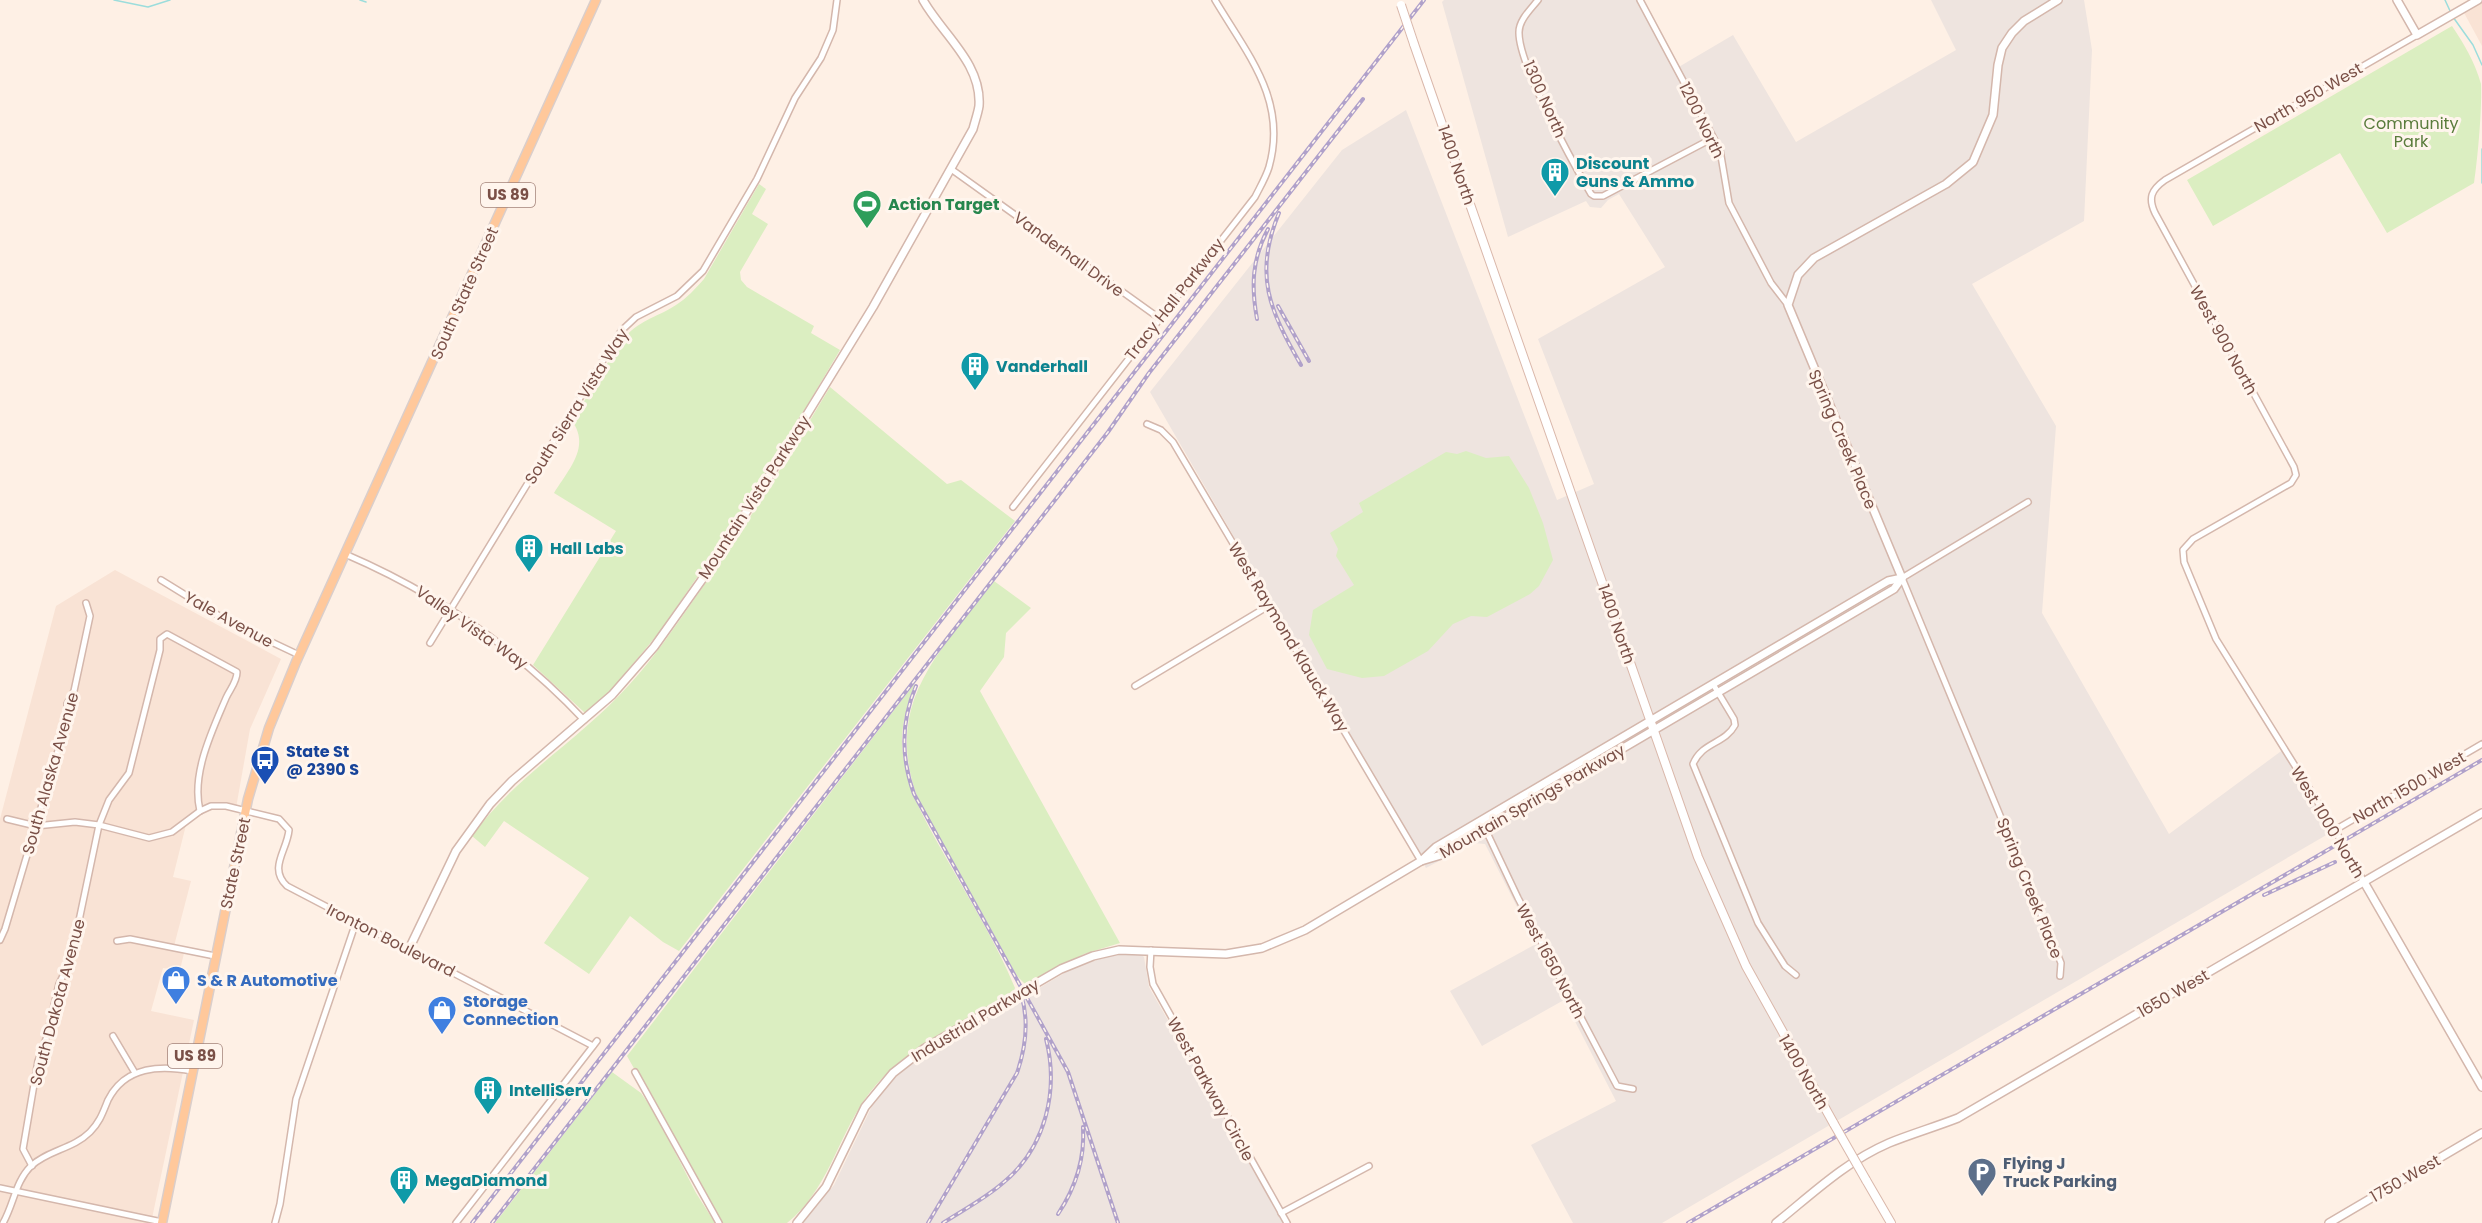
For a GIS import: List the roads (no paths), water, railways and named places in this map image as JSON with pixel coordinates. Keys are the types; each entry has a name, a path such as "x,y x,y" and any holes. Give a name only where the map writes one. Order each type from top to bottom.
{"main road":[{"name":"South State Street","path":"361,520 596,0"},
{"name":"1400 North","path":"1400,2 1698,857 1726,925 1771,1015 1891,1223"},
{"name":"State Street","path":"162,1222 246,810 268,728 361,520"}],"street":[{"name":"South Sierra Vista Way","path":"430,643 621,331 636,317 682,292 703,271 757,179 795,98 821,58 833,30 837,0"},
{"name":"Mountain Vista Parkway","path":"410,949 456,851 471,827 512,781 612,695 654,647 701,581 760,491 873,307 974,129 979,106 978,85 970,65 923,0"},
{"name":"Tracy Hall Parkway","path":"1013,507 1255,197 1269,168 1275,123 1270,98 1215,0"},
{"name":"1300 North","path":"1538,0 1522,21 1519,31 1530,70 1550,115 1588,189 1594,196 1603,196 1713,138"},
{"name":"1200 North","path":"1640,0 1720,150 1729,203 1771,284 1788,305"},
{"path":"1788,305 1798,275 1814,258 1946,184 1973,162 1994,115 1998,65 2002,48 2024,21 2058,0"},
{"path":"2397,0 2417,35"},
{"name":"North 950 West","path":"2152,205 2154,189 2165,180 2478,0"},
{"name":"Vanderhall Drive","path":"951,169 1159,318"},
{"name":"West 900 North","path":"2152,205 2296,475 2290,483 2193,539 2186,545 2183,554"},
{"name":"Spring Creek Place","path":"1788,305 2061,963 2060,976"},
{"name":"West Raymond Klauck Way","path":"1147,424 1161,430 1173,442 1421,861"},
{"name":"Mountain Springs Parkway","path":"1421,861 1431,849 1888,581 1902,578 2028,502"},
{"name":"Valley Vista Way","path":"345,554 413,585 515,654 557,691 584,720"},
{"name":"West 1000 North","path":"2183,554 2216,639 2335,830 2482,1087"},
{"name":"Mountain Springs Parkway","path":"1421,861 1441,855 1653,731 1894,589 1902,578"},
{"name":"Yale Avenue","path":"161,580 229,621 299,655"},
{"name":"South Alaska Avenue","path":"0,940 68,717 67,704 74,691 90,616 86,603"},
{"path":"1135,686 1270,605"},
{"name":"South Dakota Avenue","path":"32,1166 22,1149 38,1060 47,1036 59,984 71,959 99,825 109,800 129,773 162,635 167,634 237,672 206,748 198,788 200,811"},
{"path":"1713,684 1734,718 1735,725 1731,733 1698,752 1693,764 1758,923 1785,966 1796,975"},
{"name":"North 1500 West","path":"2335,830 2482,744"},
{"path":"7,819 36,826 75,822 99,825 141,837 156,837 178,829 200,811 211,806 246,810"},
{"name":"Ironton Boulevard","path":"246,810 279,819 289,830 277,871 280,880 287,886 595,1044 456,1223"},
{"name":"1650 West","path":"1776,1223 1825,1182 1857,1161 1888,1144 1958,1118 2482,813"},
{"name":"West 1650 North","path":"1481,820 1547,955 1617,1086 1633,1089"},
{"name":"Industrial Parkway","path":"796,1223 826,1187 870,1099 902,1065 926,1048 1061,969 1093,956 1127,950 1226,954 1270,945 1305,930 1421,861"},
{"path":"275,1223 296,1100 356,922"},
{"path":"117,941 130,939 215,956"},
{"name":"West Parkway Circle","path":"1151,950 1150,967 1153,984 1287,1223"},
{"path":"113,1036 135,1073"},
{"path":"3,1223 21,1179 32,1166 41,1158 80,1141 89,1133 99,1122 112,1093 135,1073 162,1067 192,1071"},
{"path":"635,1072 718,1223"},
{"name":"1750 West","path":"2329,1223 2482,1133"},
{"path":"1281,1213 1369,1166"},
{"path":"0,1188 162,1222"}],"waterway":[{"path":"114,0 148,7 170,0"},
{"path":"360,0 366,2"},
{"path":"2445,0 2451,13"},
{"path":"2453,17 2473,45 2482,65"},
{"path":"2482,149 2482,183"}],"railway":[{"path":"472,1223 1424,0"},
{"path":"492,1223 1108,432 1149,373 1363,99"},
{"path":"1279,213 1271,235 1266,274 1274,310 1301,365"},
{"path":"1257,319 1254,273 1259,251 1268,229"},
{"path":"1278,306 1309,361"},
{"path":"916,686 911,699 904,740 907,767 914,794 1068,1072 1118,1223"},
{"path":"1688,1223 2482,760"},
{"path":"2264,895 2335,862"},
{"path":"928,1223 1017,1073 1023,1053 1025,1034 1025,1014 1021,994"},
{"path":"943,1223 997,1188 1018,1168 1030,1152 1046,1116 1049,1097 1050,1058 1046,1039"},
{"path":"1058,1214 1070,1194 1078,1172 1083,1127"}],"place":[{"name":"Discount Guns & Ammo","path":"1555,198"},
{"name":"Action Target","path":"867,230"},
{"name":"Vanderhall","path":"975,392"},
{"name":"Hall Labs","path":"529,574"},
{"name":"State St @ 2390 S","path":"265,786"},
{"name":"S & R Automotive","path":"176,1006"},
{"name":"Storage Connection","path":"442,1036"},
{"name":"IntelliServ","path":"488,1116"},
{"name":"Flying J Truck Parking","path":"1982,1198"},
{"name":"MegaDiamond","path":"404,1206"}],"park label":[{"name":"Community Park","path":"2411,132"}]}
